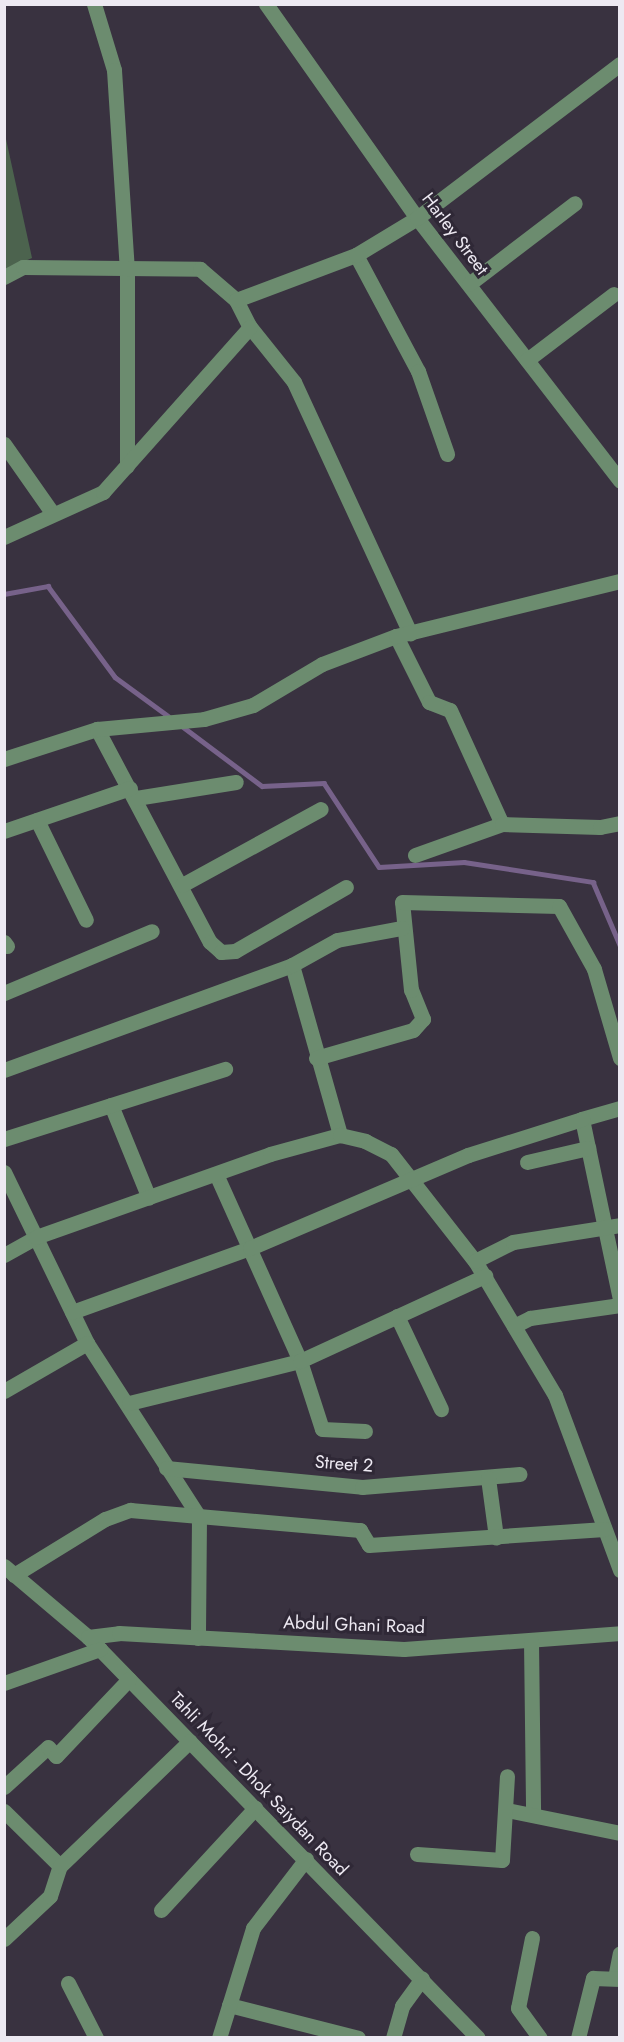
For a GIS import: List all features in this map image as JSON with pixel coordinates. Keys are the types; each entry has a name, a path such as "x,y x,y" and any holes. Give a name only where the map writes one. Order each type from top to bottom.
{"street":[{"path":"94,4 114,70 127,268 127,466"},
{"name":"Harley Street","path":"266,4 417,218 620,481"},
{"path":"236,300 356,255 417,218 620,64"},
{"path":"469,284 575,203"},
{"path":"356,255 418,371 447,454"},
{"path":"4,277 23,267 200,269 236,300 250,327 294,382 403,634 429,702 450,710 502,824"},
{"path":"527,360 614,294"},
{"path":"4,537 103,492 250,327"},
{"path":"4,444 53,514"},
{"path":"4,759 97,729 204,719 253,705 322,664 403,634 620,581"},
{"path":"97,729 221,952 235,951 346,887"},
{"path":"4,831 133,793 236,782"},
{"path":"182,885 321,809"},
{"path":"37,820 86,920"},
{"path":"415,855 502,824 600,827 620,823"},
{"path":"316,1058 413,1030 423,1019 411,990 402,928 402,902 559,906 594,969 620,1058"},
{"path":"4,1070 292,965 337,940 402,928"},
{"path":"4,993 152,931"},
{"path":"292,965 316,1058 340,1135"},
{"path":"4,1139 225,1069"},
{"path":"111,1105 149,1198"},
{"path":"72,1312 250,1248 411,1179 582,1119 620,1108"},
{"path":"582,1119 588,1148 612,1226 620,1299"},
{"path":"4,1255 36,1237 216,1174 340,1135 391,1154 475,1261 555,1395 604,1529 617,1553 620,1570"},
{"path":"527,1162 588,1148"},
{"path":"4,1172 87,1343 129,1403 166,1468 199,1517 198,1638"},
{"path":"216,1174 300,1361 322,1429 365,1431"},
{"path":"475,1261 513,1242 612,1226"},
{"path":"129,1403 300,1361 485,1276"},
{"path":"514,1326 530,1318 620,1305"},
{"path":"397,1316 441,1409"},
{"path":"4,1391 87,1343"},
{"name":"Street 2","path":"166,1468 362,1487 519,1474"},
{"path":"488,1478 496,1537"},
{"path":"9,1570 105,1519 130,1510 360,1530 369,1545 604,1529"},
{"name":"Tahli Mohri - Dhok Saiydan Road","path":"9,1570 88,1637 478,2037"},
{"name":"Abdul Ghani Road","path":"88,1637 119,1633 404,1649 620,1633"},
{"path":"531,1641 533,1815"},
{"path":"4,1683 100,1649"},
{"path":"4,1787 48,1748 56,1756 129,1679"},
{"path":"4,1939 50,1896 60,1866 190,1741"},
{"path":"417,1854 502,1860 507,1810 507,1776"},
{"path":"161,1910 255,1808"},
{"path":"507,1810 620,1833"},
{"path":"4,1811 60,1866"},
{"path":"219,2037 253,1928 306,1859"},
{"path":"532,1938 518,2008 540,2037"},
{"path":"578,2037 593,1978 617,1979 620,1953"},
{"path":"393,2037 402,2006 422,1978"},
{"path":"68,1983 96,2037"},
{"path":"229,2005 358,2037"}],"green space":[{"path":"4,130 32,258 5,270 4,270"}],"waterway":[{"path":"4,594 48,586 115,677 168,716"},
{"path":"182,726 262,786 324,783 379,867 464,862 593,882 620,945"}]}
